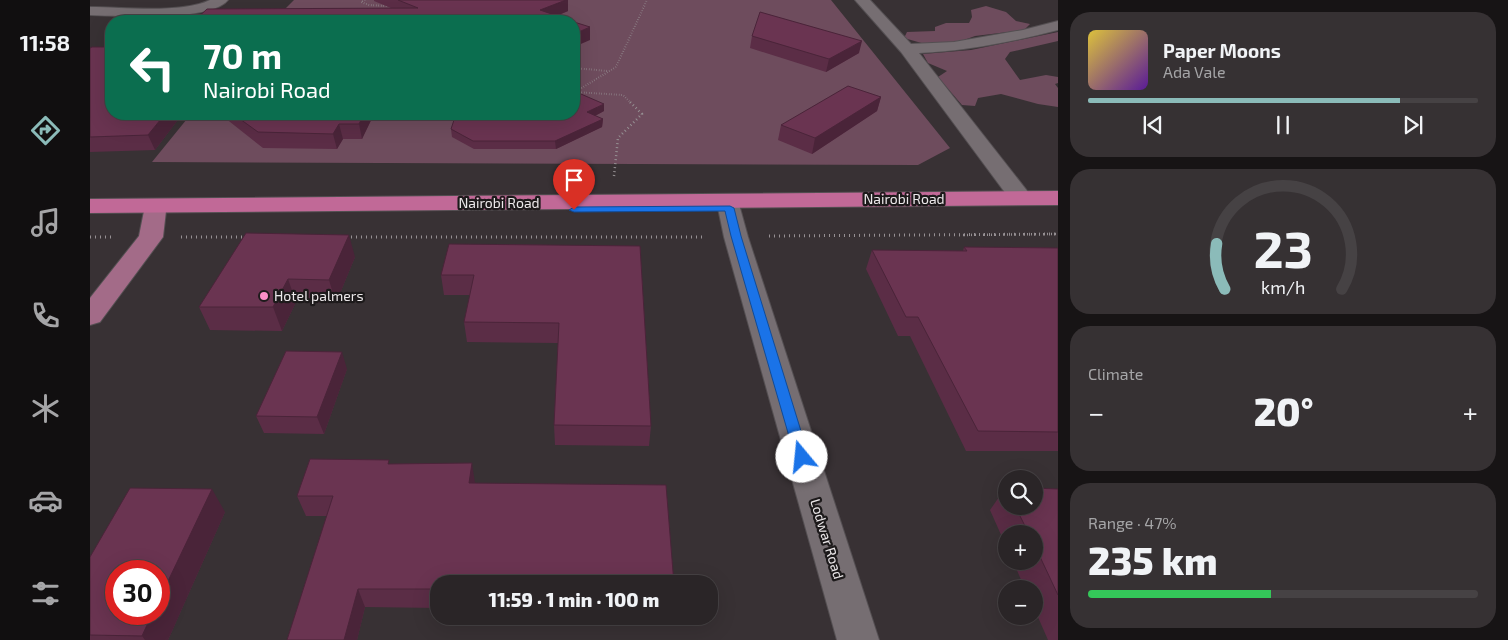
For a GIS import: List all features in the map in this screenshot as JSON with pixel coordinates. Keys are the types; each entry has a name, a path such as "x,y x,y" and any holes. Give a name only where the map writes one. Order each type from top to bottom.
{"highway":[{"name":"Nairobi Road","path":"90,208 1058,198"},
{"name":"Nairobi Road","path":"90,208 155,211 733,222 1058,205"}],"main road":[{"path":"90,316 151,237 155,211"}],"street":[{"path":"90,11 188,11 213,5 222,0"},
{"path":"862,0 907,49 1020,198"},
{"path":"907,49 954,47 1024,34 1058,25"},
{"name":"Lodwar Road","path":"733,222 858,640"}],"path":[{"path":"365,0 361,2 369,5 388,6"},
{"path":"580,89 616,67 647,0"},
{"path":"580,69 609,72"},
{"path":"580,92 623,94 642,114 618,138 614,177"},
{"path":"342,236 733,222 1058,234"},
{"path":"90,237 254,236"}],"shaded area":[{"path":"294,0 831,0 950,148 918,165 152,162 186,120 580,120 580,15 279,15"},
{"path":"986,6 1006,12 1016,21 1030,24 1024,30 975,36 953,44 925,44 904,38 907,32 935,31 935,27 946,23 969,23 972,17 971,10"},
{"path":"1058,32 1058,41 1010,52 1005,59 1020,80 1046,75 1058,77 1058,83 1055,84 1058,88 1058,107 1038,104 1001,94 978,98 975,106 962,105 938,77 947,71 928,63 923,54 971,50"}],"building":[{"path":"398,0 566,0 540,10 555,15 200,15 207,9 418,8"},
{"path":"760,12 862,41 829,59 752,36"},
{"path":"580,24 590,27 580,31"},
{"path":"105,47 105,120 160,120 148,135 90,137 90,48"},
{"path":"848,86 881,97 815,138 781,125"},
{"path":"580,94 604,104 587,112 603,119 555,141 473,141 451,129 454,120 580,120"},
{"path":"241,120 361,120 359,124 339,124 333,134 258,132"},
{"path":"246,233 349,235 329,280 288,279 273,307 199,307"},
{"path":"449,244 640,246 651,426 554,425 559,323 464,322 474,275 441,275"},
{"path":"964,247 1058,248 1058,432 978,431 918,317 906,317 872,250 967,251"},
{"path":"286,351 342,352 317,417 256,416"},
{"path":"310,459 389,460 388,464 472,463 469,483 666,485 673,575 430,575 430,589 358,589 344,640 287,640 333,496 297,496"},
{"path":"130,488 212,489 170,577 170,560 105,560 105,625 147,625 142,636 90,635 90,557"},
{"path":"1043,488 1058,489 1058,595 1043,563 1043,525 1024,525 1020,515 1043,515"}],"place":[{"name":"Hotel palmers","path":"264,296"}],"route":[{"path":"574,210 730,208 736,236 802,457"}]}
